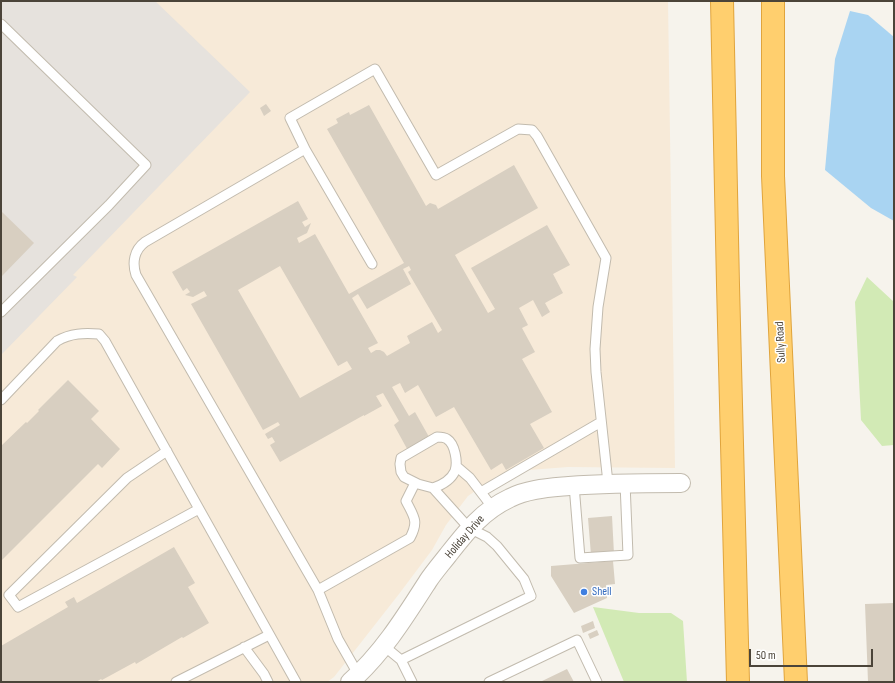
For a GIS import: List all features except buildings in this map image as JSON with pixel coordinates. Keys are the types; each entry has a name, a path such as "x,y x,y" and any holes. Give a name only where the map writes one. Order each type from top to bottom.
{"highway":[{"path":"722,1 727,277 738,682"},
{"name":"Sully Road","path":"773,1 773,176 796,682"}],"street":[{"name":"Holiday Drive","path":"354,678 384,646 418,598 428,581 469,528 493,508 509,498 526,491 574,485 616,483 681,483"}],"lane":[{"path":"1,24 146,165 109,205 1,312"},
{"path":"372,264 305,149 290,118 375,69 436,175 518,129 532,130 537,136 606,258 598,307 595,349 601,422 616,483 628,555 580,558 574,485"},
{"path":"305,149 140,245 135,255 134,268 136,275 318,590 354,678"},
{"path":"1,400 57,341 64,337 81,333 99,334 105,341 296,682"},
{"path":"481,492 601,422"},
{"path":"401,660 531,596 524,579 497,546 487,537 469,528 433,488 404,477 401,472 401,458 437,437 447,439 451,443 456,454 456,466 455,471 447,482 433,488"},
{"path":"167,451 127,478 9,595 18,607 199,509"},
{"path":"456,466 470,478 493,508"},
{"path":"318,590 410,538 415,529 416,521 406,501 415,482"},
{"path":"176,682 269,635"},
{"path":"489,682 577,640 597,682"},
{"path":"384,646 401,660 412,682"},
{"path":"244,647 264,674 268,682"}],"shaded area":[{"path":"1,1 668,1 675,468 568,467 529,470 497,476 468,496 446,525 432,550 399,594 334,677 327,682 1,682"},
{"path":"1,1 155,1 250,92 73,275 77,277 1,355"}],"green space":[{"path":"867,277 894,302 894,445 882,446 861,420 855,302"},
{"path":"593,607 639,613 671,613 683,621 687,682 624,682"}],"water":[{"path":"850,11 868,15 894,37 894,221 871,208 825,170 835,59"}],"place":[{"name":"Shell","path":"584,592"}]}
